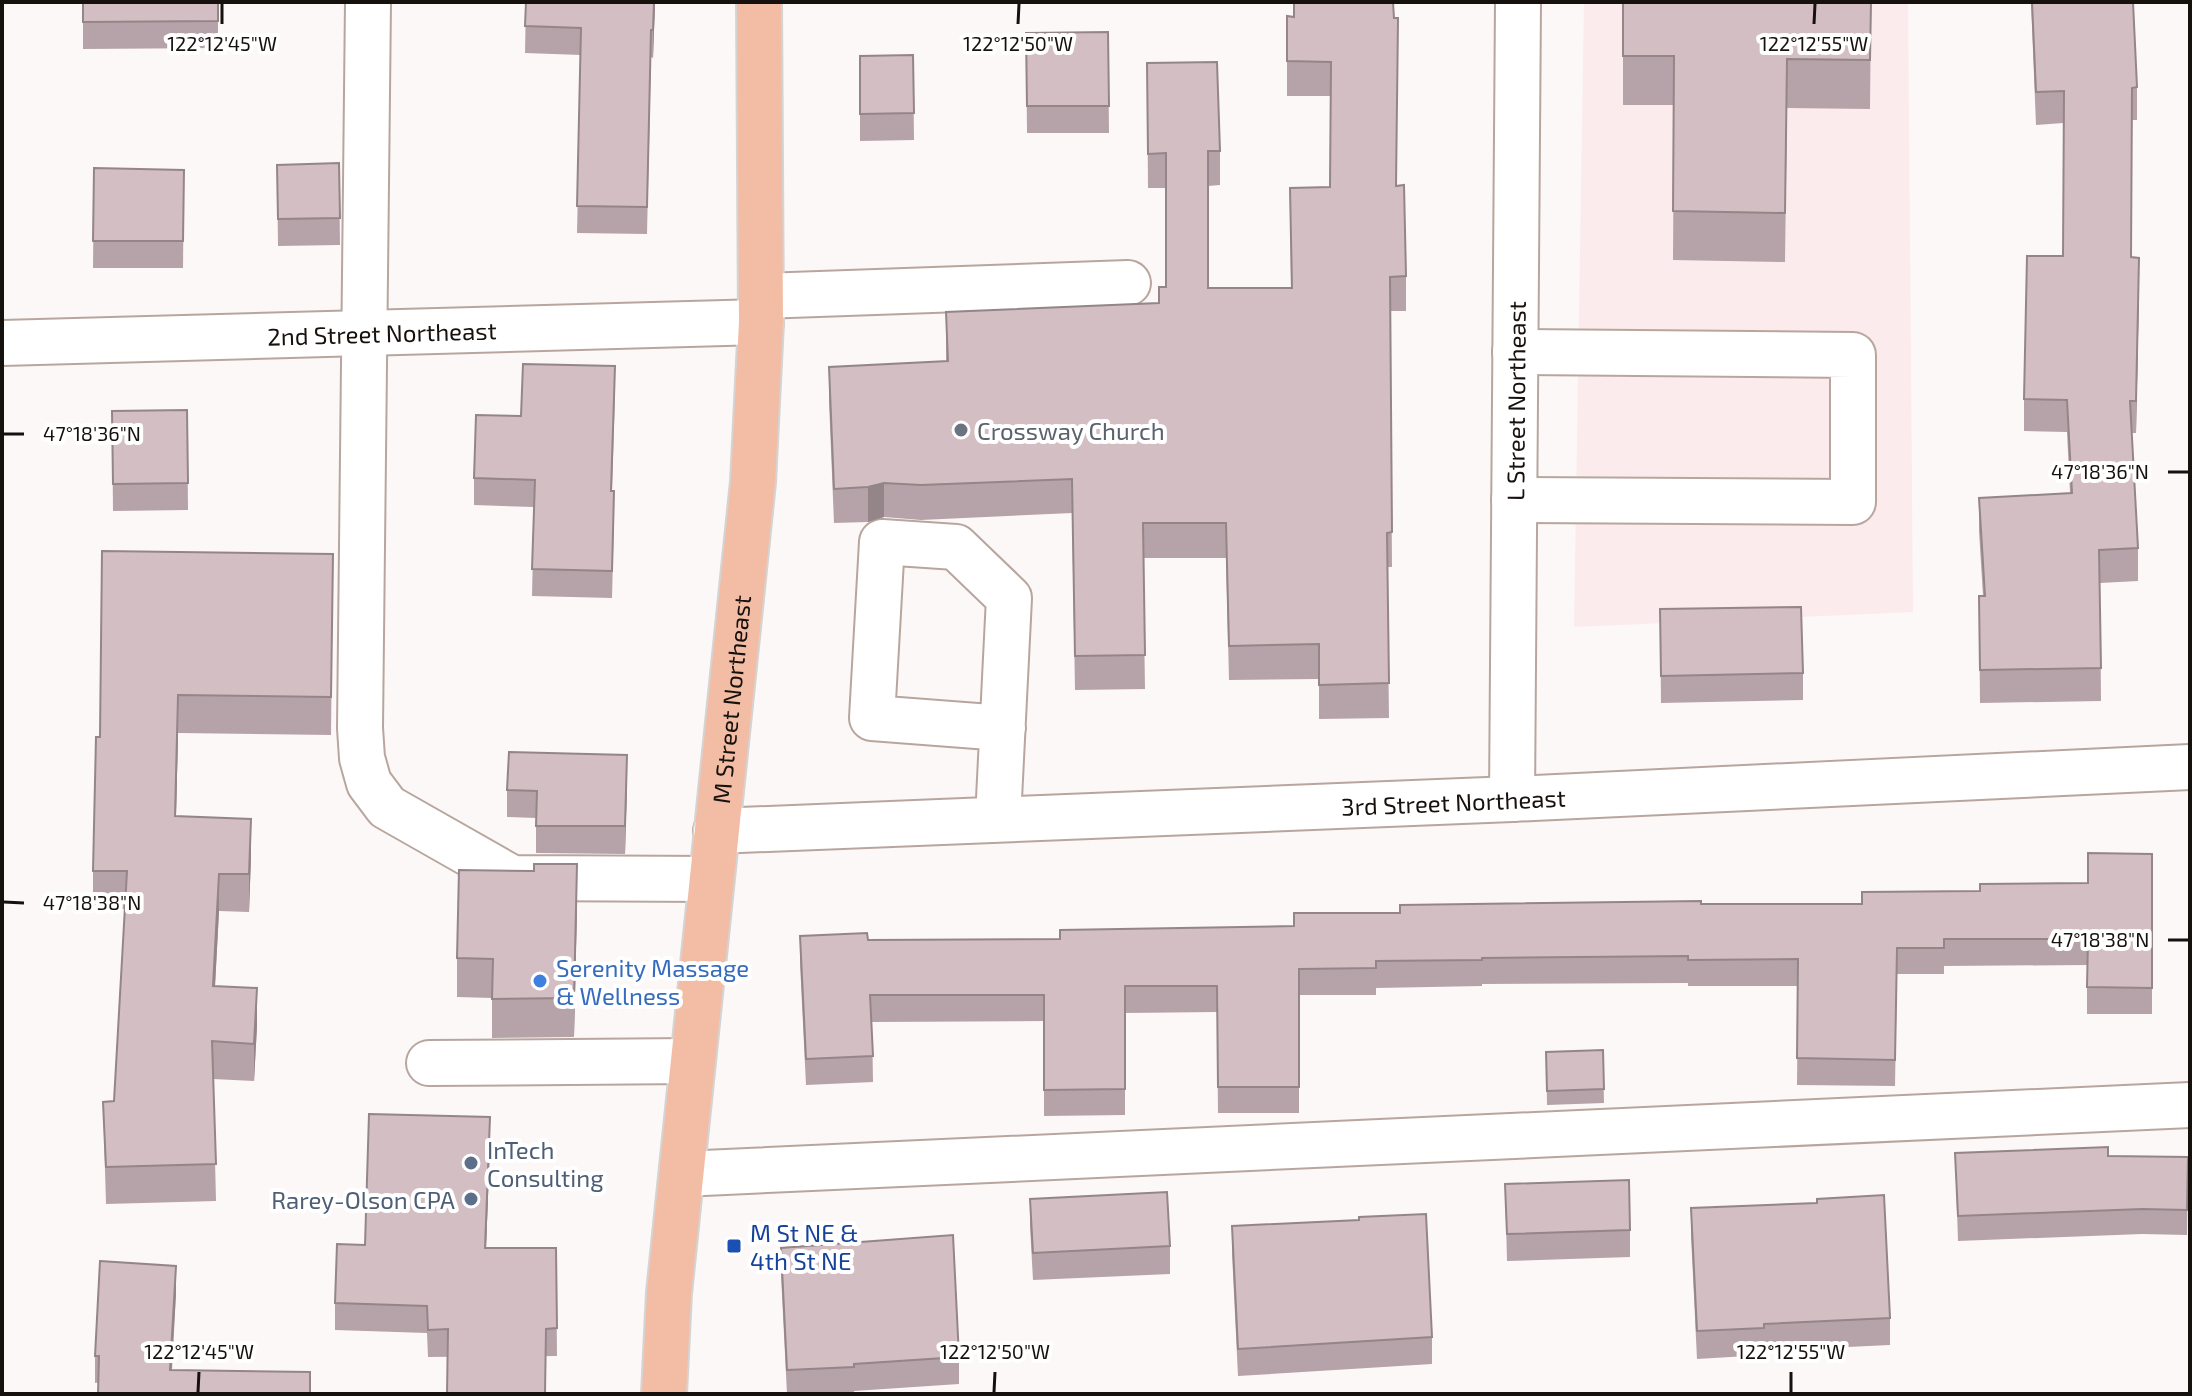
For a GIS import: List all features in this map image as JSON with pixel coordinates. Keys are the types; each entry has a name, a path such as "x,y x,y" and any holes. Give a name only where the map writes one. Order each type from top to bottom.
{"main road":[{"name":"M Street Northeast","path":"664,1394 669,1293 753,482 761,309 759,2"}],"street":[{"path":"368,2 360,728 362,758 369,783 387,807 512,878 711,879"},
{"name":"L Street Northeast","path":"1512,799 1518,2"},
{"name":"2nd Street Northeast","path":"2,343 366,333 1128,283"},
{"path":"1514,500 1853,502 1853,355 1515,352"},
{"path":"998,819 1003,728 1009,598 956,547 882,542 872,718 1003,728"},
{"name":"3rd Street Northeast","path":"716,831 1512,799 2190,767"},
{"path":"429,1063 692,1061"},
{"path":"682,1174 2190,1105"}],"shaded area":[{"path":"1584,2 1908,2 1913,612 1574,627"}],"building":[{"path":"83,2 218,2 218,21 83,22"},
{"path":"526,2 654,2 647,207 577,206 581,28 525,26"},
{"path":"1294,2 1393,2 1394,18 1398,18 1396,186 1404,185 1406,276 1390,277 1392,532 1387,533 1389,683 1319,685 1319,644 1229,646 1226,523 1143,523 1145,655 1075,656 1072,479 921,485 884,483 834,489 829,367 948,361 946,312 1159,303 1159,287 1166,287 1166,153 1148,154 1147,63 1217,62 1220,151 1208,151 1208,288 1292,288 1290,188 1330,187 1331,62 1287,61 1287,16 1294,17"},
{"path":"1623,2 1871,2 1870,60 1787,59 1785,213 1673,211 1674,56 1623,56"},
{"path":"2032,2 2133,2 2137,87 2132,88 2131,257 2139,258 2136,401 2130,401 2138,548 2099,550 2101,668 1980,670 1979,596 1985,596 1979,498 2072,493 2067,400 2024,399 2027,256 2063,256 2064,91 2036,92"},
{"path":"1108,32 1109,106 1027,106 1026,33"},
{"path":"913,55 914,113 860,114 860,56"},
{"path":"339,163 340,218 278,219 277,165"},
{"path":"94,168 184,170 183,241 93,241"},
{"path":"523,364 615,366 612,571 532,569 535,480 474,478 476,415 521,416"},
{"path":"187,410 188,483 113,484 112,411"},
{"path":"102,551 333,554 331,697 178,695 175,816 251,819 249,874 219,874 213,986 257,988 254,1044 212,1041 216,1164 106,1167 103,1102 114,1101 127,871 93,871 96,737 100,737"},
{"path":"1801,607 1803,673 1661,676 1660,609"},
{"path":"509,752 627,755 625,826 536,826 537,791 507,790"},
{"path":"2088,853 2152,854 2152,988 2087,987 2088,939 1944,939 1944,948 1897,948 1895,1060 1797,1058 1798,959 1688,960 1688,956 1376,961 1376,968 1299,969 1299,1087 1218,1087 1217,986 1125,986 1125,1089 1044,1090 1044,995 870,995 873,1056 806,1059 800,936 867,933 868,940 1060,939 1060,930 1294,926 1294,913 1400,913 1400,905 1701,901 1701,904 1862,904 1862,892 1980,891 1980,884 2088,883"},
{"path":"534,864 577,864 574,998 492,999 493,959 457,958 459,870 534,871"},
{"path":"1603,1050 1604,1089 1547,1091 1546,1052"},
{"path":"369,1114 490,1117 485,1248 556,1248 557,1328 546,1329 545,1394 447,1394 448,1329 428,1330 427,1306 335,1303 337,1244 365,1245"},
{"path":"2108,1147 2108,1156 2188,1157 2187,1210 1958,1216 1955,1153"},
{"path":"1629,1180 1630,1230 1507,1234 1505,1184"},
{"path":"1167,1192 1170,1246 1033,1253 1030,1199"},
{"path":"1884,1195 1890,1318 1764,1324 1764,1328 1697,1331 1691,1208 1817,1203 1817,1199"},
{"path":"1426,1214 1432,1337 1238,1349 1232,1226"},
{"path":"953,1235 959,1357 787,1370 781,1248"},
{"path":"100,1261 176,1266 170,1370 310,1372 310,1394 98,1394 99,1356 95,1356"}],"place":[{"name":"Crossway Church","path":"961,430"},
{"name":"Serenity Massage & Wellness","path":"540,981"},
{"name":"InTech Consulting","path":"471,1163"},
{"name":"Rarey-Olson CPA","path":"471,1199"},
{"name":"M St NE & 4th St NE","path":"734,1246"}]}
